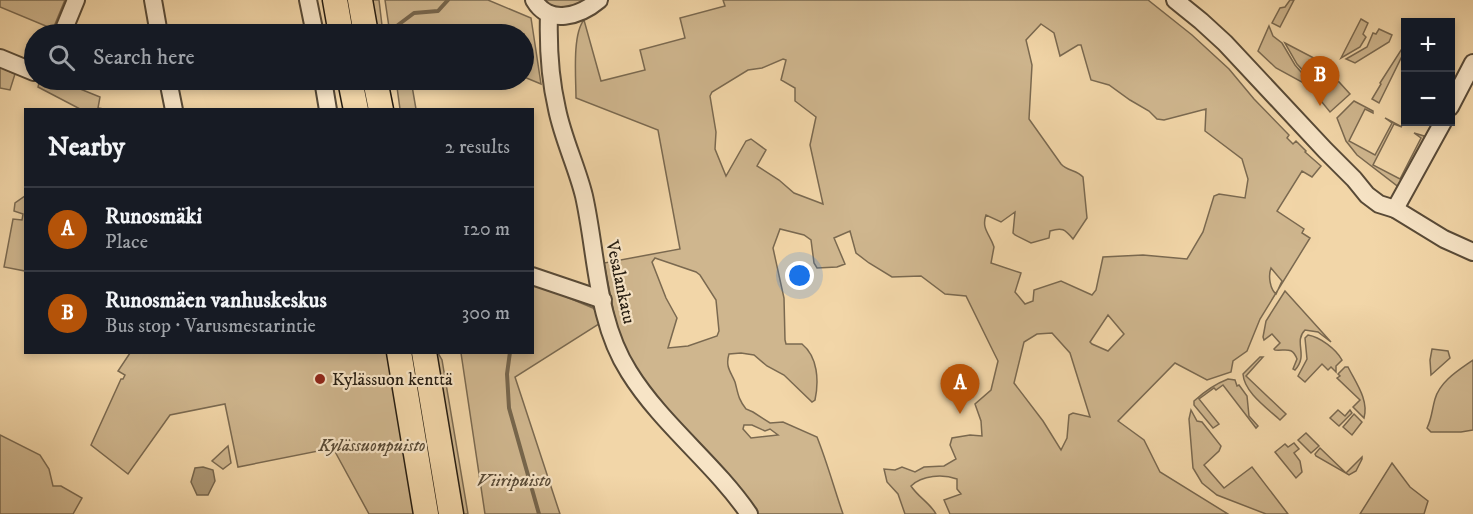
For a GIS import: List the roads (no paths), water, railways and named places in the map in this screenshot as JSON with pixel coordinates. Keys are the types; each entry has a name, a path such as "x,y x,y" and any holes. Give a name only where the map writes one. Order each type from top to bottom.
{"highway":[{"path":"335,0 339,24"},
{"path":"360,0 364,24"},
{"path":"352,90 356,108"},
{"path":"377,90 381,108"},
{"path":"399,354 426,514"},
{"path":"424,354 451,514"}],"street":[{"path":"66,24 76,0"},
{"path":"153,0 157,24"},
{"path":"308,0 313,24"},
{"path":"534,0 549,14 559,17 573,15 599,0"},
{"path":"1175,0 1225,43 1354,179 1375,189 1385,196 1395,209 1444,239 1472,251"},
{"name":"Vesalankatu","path":"549,14 551,74 557,110 584,196 609,329 626,369 640,390 732,489 749,514"},
{"path":"0,58 24,67"},
{"path":"1455,97 1473,63"},
{"path":"170,90 174,108"},
{"path":"325,90 328,108"},
{"path":"1395,209 1441,126"},
{"path":"534,277 603,300"}],"waterway":[{"path":"399,24 414,13 438,11 448,0"},
{"path":"510,354 507,374 509,408 539,514"}],"place":[{"name":"Runosmäen vanhuskeskus","path":"1320,106"},
{"name":"Kylässuon kenttä","path":"320,379"},
{"name":"Runosmäki","path":"960,414"}],"park label":[{"name":"Kylässuonpuisto","path":"372,445"},
{"name":"Viiripuisto","path":"514,480"}]}
